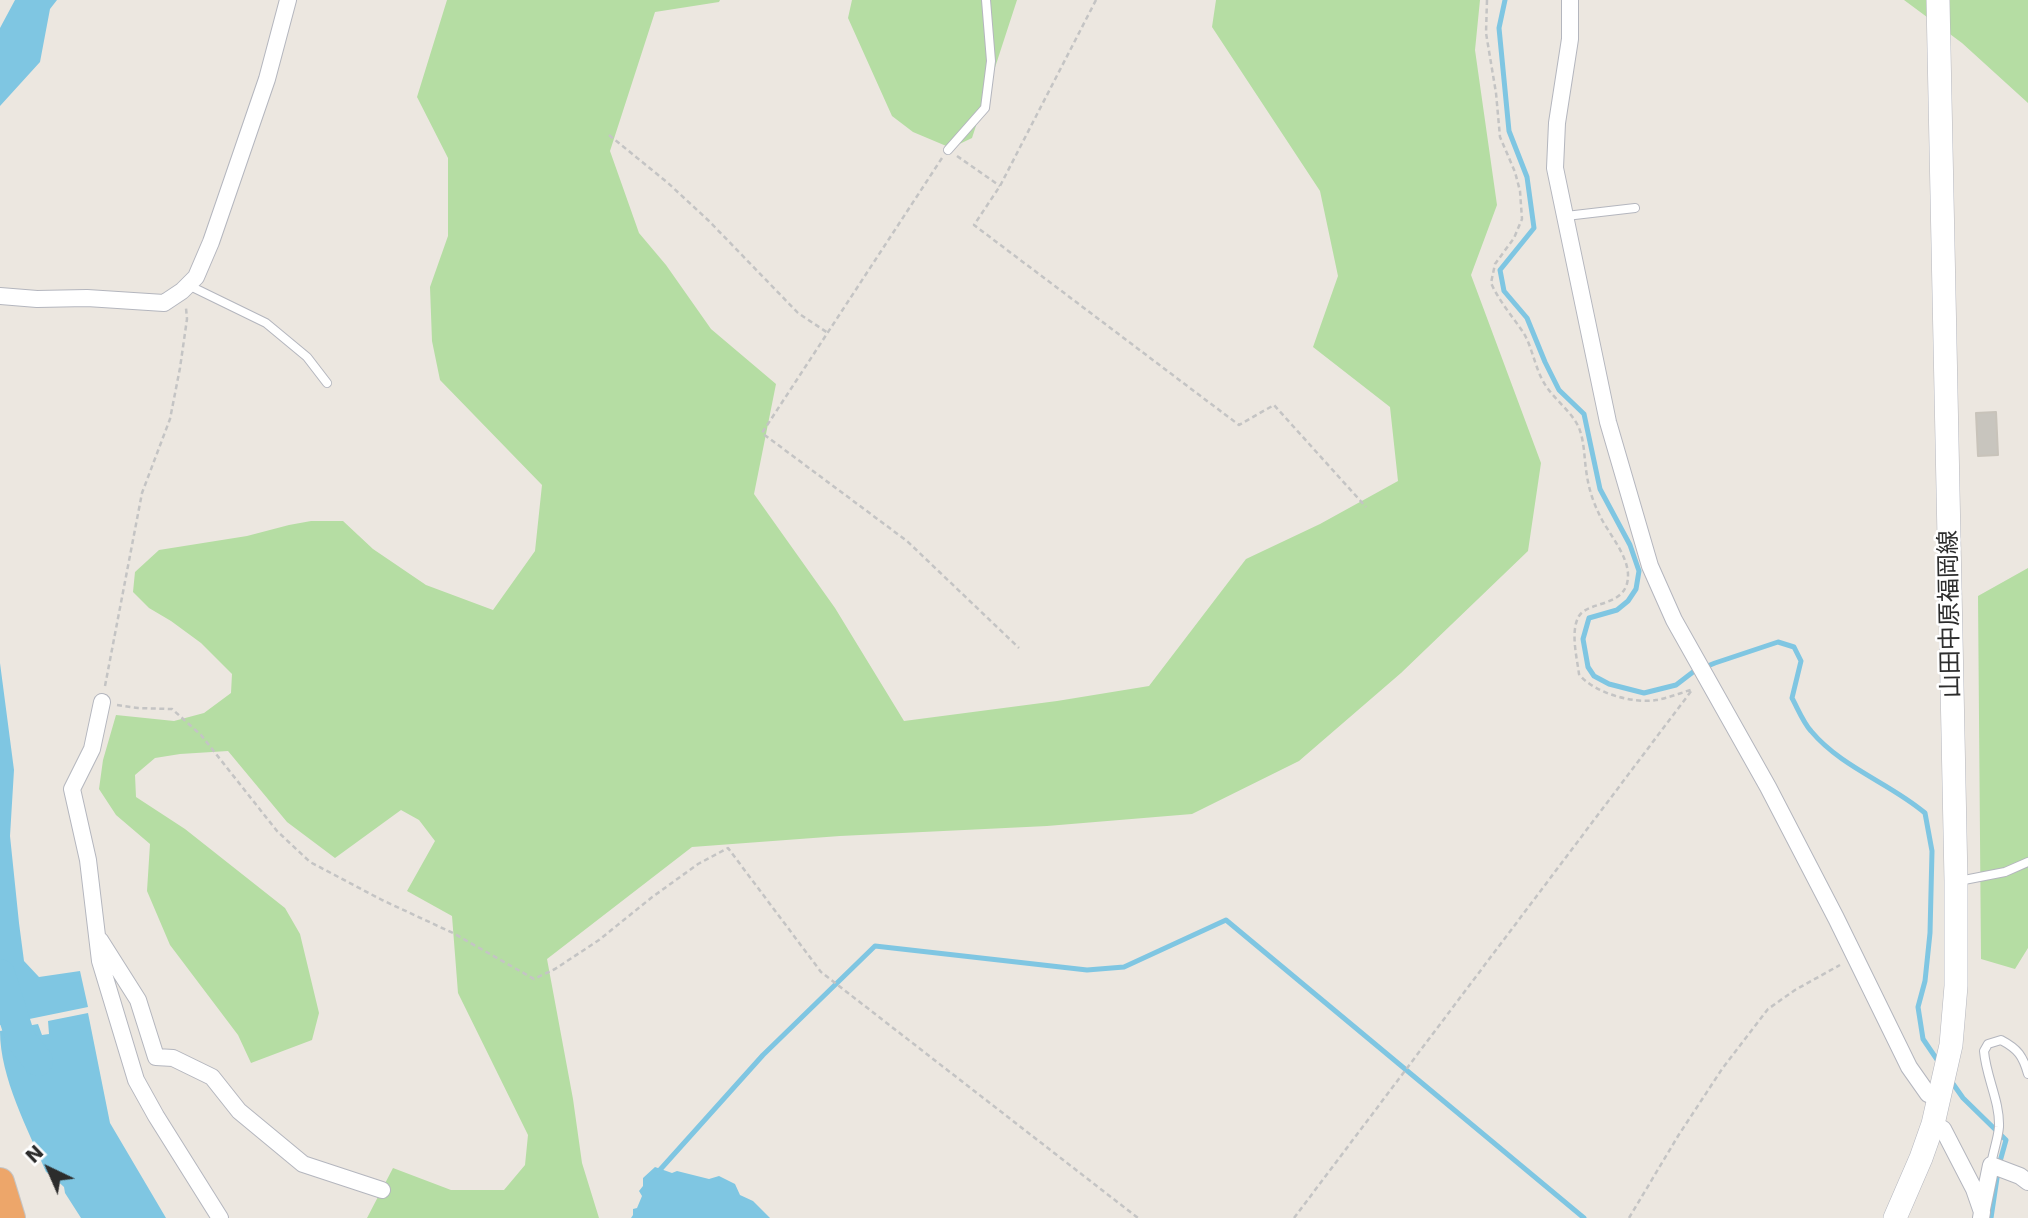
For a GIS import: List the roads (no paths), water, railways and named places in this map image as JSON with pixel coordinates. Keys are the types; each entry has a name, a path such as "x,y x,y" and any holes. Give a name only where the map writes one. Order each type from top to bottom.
{"highway":[{"path":"0,1182 12,1218"}],"main road":[{"name":"山田中原福岡線","path":"1895,1218 1922,1158 1933,1124 1951,1045 1956,986 1938,0"}],"street":[{"path":"2,296 164,303 196,277 211,242 267,79 288,0"},
{"path":"1570,0 1570,39 1557,123 1555,168 1608,422 1650,566 1674,620 1768,787 1909,1067 1928,1094 1939,1098"},
{"path":"102,702 92,749 72,789 88,860 100,961 136,1080 220,1218"},
{"path":"96,935 138,1000 156,1057 173,1058 212,1077 239,1111 303,1164 382,1190"},
{"path":"1933,1124 1943,1129 1974,1189 1981,1215"},
{"path":"1981,1215 1990,1164 2028,1182"}],"lane":[{"path":"948,150 985,108 991,61 986,0"},
{"path":"1566,216 1635,208"},
{"path":"185,288 266,323 307,357 327,383"},
{"path":"1956,881 2005,872 2028,862"},
{"path":"1990,1164 1999,1127 1998,1110 1987,1074 1984,1051 1988,1044 2001,1040 2015,1048 2024,1059 2028,1074"}],"water":[{"path":"15,0 57,0 50,9 40,62 0,106 0,28"},
{"path":"0,663 14,770 10,836 24,961 39,977 80,971 88,1007 0,1025"},
{"path":"88,1013 110,1123 166,1218 81,1218 64,1187 46,1172 16,1103 1,1049 0,1031 38,1024 42,1035 49,1034 48,1021"},
{"path":"655,1167 672,1173 677,1171 709,1179 719,1176 735,1184 740,1195 753,1201 770,1218 631,1218 633,1209 637,1208 642,1196 639,1191 643,1186 643,1178"}],"waterway":[{"path":"1505,0 1499,28 1509,131 1527,177 1534,228 1500,270 1504,291 1527,318 1559,390 1584,414 1600,489 1630,545 1639,571 1636,589 1628,601 1617,610 1589,618 1583,639 1588,667 1594,676 1609,684 1644,693 1676,685 1693,672 1778,642 1794,647 1801,661 1792,698 1808,727 1837,755 1925,813 1932,851 1930,933 1925,981 1918,1007 1923,1039 1940,1064"},
{"path":"658,1172 763,1055 875,946 1087,970 1124,967 1226,920 1584,1218"},
{"path":"0,974 21,1040 38,1061"},
{"path":"1951,1081 1963,1098 2006,1140 1999,1165 1991,1218"}]}
